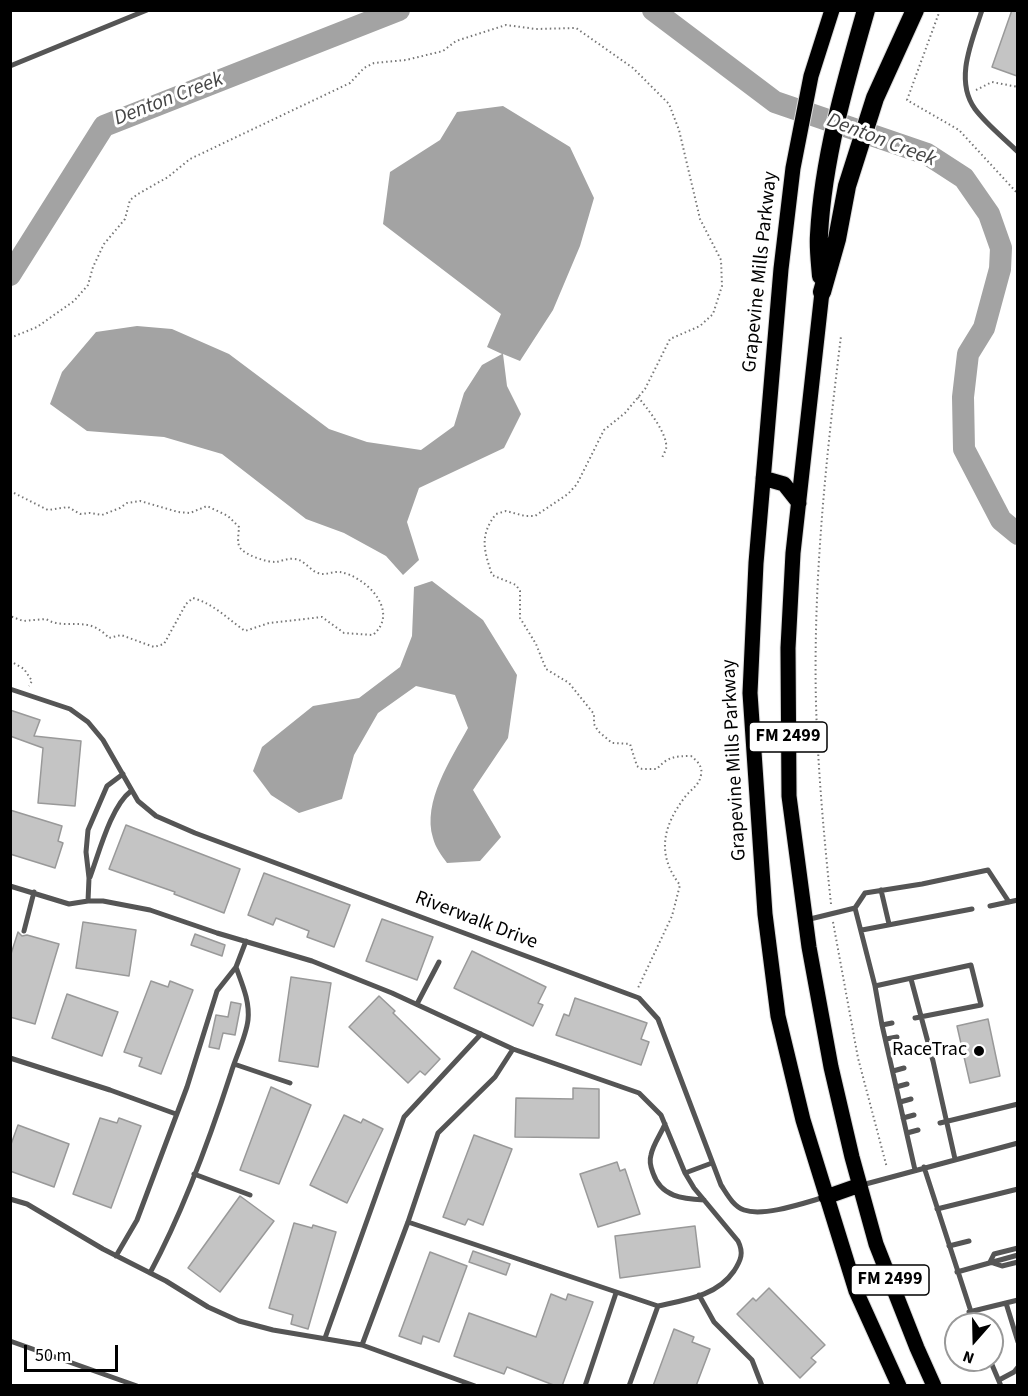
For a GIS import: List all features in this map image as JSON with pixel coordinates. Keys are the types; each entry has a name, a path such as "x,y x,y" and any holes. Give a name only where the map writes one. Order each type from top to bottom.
{"highway":[{"name":"FM 2499","path":"822,292 819,236 825,179 844,86 866,10"},
{"path":"822,292 837,239 847,186 875,98 915,10"}],"main road":[{"name":"Grapevine Mills Parkway","path":"832,10 811,76 793,168 781,269 756,563 750,693 765,914 778,1016 803,1120 856,1291 899,1386"},
{"name":"FM 2499","path":"822,292 793,553 788,648 789,796 804,920 831,1067 876,1244 934,1386"},
{"path":"764,478 784,484 799,503"},
{"path":"826,1197 860,1185"}],"lane":[{"path":"10,66 147,10"},
{"path":"982,10 965,70 965,88 974,107 1017,152"},
{"name":"Riverwalk Drive","path":"10,689 70,709 88,722 103,740 138,801 156,816 195,833 639,998 658,1019 720,1185 733,1202 744,1210 775,1211 826,1197"},
{"path":"88,901 89,878 86,852 88,830 107,786 123,774"},
{"path":"89,878 115,812 124,796 131,791"},
{"path":"804,920 855,908 865,893 988,870 1010,902"},
{"path":"10,886 69,904 103,900 150,910 217,933 312,961 417,1004 513,1049 639,1093 661,1114 685,1173 738,1241 742,1250 739,1263 726,1282 699,1295 658,1306 408,1222"},
{"path":"881,890 889,924"},
{"path":"24,931 34,892"},
{"path":"990,906 1017,900"},
{"path":"855,908 875,986 915,1170"},
{"path":"862,930 972,909"},
{"path":"116,1256 137,1220 202,1043 217,991 236,967 246,941"},
{"path":"417,1004 439,962"},
{"path":"875,986 971,965 981,1005 918,1017"},
{"path":"150,1273 169,1237 194,1174 248,1021 246,993 236,967"},
{"path":"911,979 936,1093 944,1108 955,1159"},
{"path":"882,1025 892,1023"},
{"path":"324,1338 405,1117 481,1034"},
{"path":"886,1039 897,1037"},
{"path":"362,1345 438,1133 495,1077 513,1049"},
{"path":"889,1055 900,1053"},
{"path":"10,1058 176,1114"},
{"path":"234,1064 290,1083"},
{"path":"893,1071 904,1068"},
{"path":"896,1087 907,1084"},
{"path":"900,1102 911,1099"},
{"path":"940,1124 1017,1104"},
{"path":"937,1110 944,1108"},
{"path":"903,1118 914,1115"},
{"path":"665,1124 651,1154 650,1166 656,1182 668,1193 682,1199 704,1200"},
{"path":"907,1133 918,1130"},
{"path":"860,1185 1017,1143"},
{"path":"685,1173 712,1163"},
{"path":"924,1167 969,1312 1017,1300"},
{"path":"194,1174 250,1195"},
{"path":"937,1209 1017,1189"},
{"path":"10,1199 27,1204 208,1307 239,1321 273,1330 362,1345 475,1386"},
{"path":"948,1246 969,1241"},
{"path":"990,1262 994,1254 1017,1248"},
{"path":"957,1272 1017,1255"},
{"path":"990,1262 1002,1266 1017,1262"},
{"path":"585,1386 616,1293"},
{"path":"699,1295 714,1322 752,1360 762,1386"},
{"path":"1006,1303 1017,1342"},
{"path":"629,1386 658,1306"},
{"path":"10,1341 137,1386"},
{"path":"1000,1383 1017,1367"}],"path":[{"path":"940,10 907,100 959,130 1017,194"},
{"path":"10,338 37,327 74,302 88,285 93,267 104,244 125,219 130,200 168,177 190,159 350,83 364,68 374,63 406,60 443,51 456,41 506,25 536,29 576,28 633,68 669,104 679,130 700,219 721,260 722,286 713,314 700,326 670,339 645,389 626,413 604,430 577,484 568,494 535,516 506,511 496,514 484,535 484,546 492,575 516,585 520,591 519,618 536,644 546,669 569,683 594,714 594,724 598,731 612,743 630,744 638,766 642,769 657,769 664,761 678,756 691,756 700,764 702,774 697,787 686,795 667,826 664,839 666,854 672,875 680,885 672,916 634,996"},
{"path":"968,94 992,82 1017,87"},
{"path":"841,336 828,436 818,585 816,703 822,821 832,915 858,1058 889,1177"},
{"path":"638,397 647,407 666,441 666,449 662,458"},
{"path":"10,491 48,510 68,507 80,514 102,515 127,503 140,501 178,512 190,513 207,506 228,516 239,527 239,546 243,551 269,562 295,558 318,573 339,571 348,574 364,584 380,599 384,615 378,630 373,635 344,633 322,617 269,623 245,631 231,622 218,609 193,598 186,604 164,645 154,647 120,635 109,638 97,628 80,624 54,624 46,619 23,621 10,616"},
{"path":"10,661 24,669 32,681 23,693"}],"shaded area":[{"path":"503,106 570,147 594,198 580,246 553,310 520,361 503,354 507,386 521,414 504,448 419,488 407,522 419,560 403,575 386,556 344,533 306,519 222,454 164,437 87,431 50,404 62,372 96,332 137,326 172,329 229,354 329,429 367,442 421,450 454,426 464,393 482,365 502,354 487,347 501,314 383,224 390,172 440,140 457,112"},
{"path":"432,581 483,620 517,675 508,738 473,790 501,837 480,861 447,863 433,838 431,810 435,796 440,781 468,728 455,695 416,686 378,713 354,755 342,799 299,813 271,795 253,771 262,747 313,706 359,698 400,667 412,636 414,587"}],"building":[{"path":"1012,10 1017,10 1017,76 992,67"},
{"path":"10,710 40,720 34,736 81,741 75,806 38,803 43,748 10,736"},
{"path":"10,810 62,826 58,841 63,843 55,868 10,854"},
{"path":"126,825 240,869 224,913 174,894 175,892 109,869"},
{"path":"264,873 350,905 334,947 307,937 309,931 276,918 273,925 248,915"},
{"path":"382,919 433,937 417,980 366,961"},
{"path":"83,922 136,930 129,976 76,968"},
{"path":"18,932 22,936 27,935 59,944 35,1024 10,1017 10,957"},
{"path":"195,934 225,945 222,956 191,945"},
{"path":"472,951 546,987 538,1003 543,1005 533,1026 454,988"},
{"path":"291,977 331,983 318,1067 279,1061"},
{"path":"151,981 168,987 170,981 193,990 161,1074 139,1066 142,1058 124,1052"},
{"path":"67,994 118,1012 102,1056 52,1038"},
{"path":"379,996 440,1059 425,1075 420,1071 408,1083 349,1027"},
{"path":"575,998 647,1023 641,1039 649,1042 641,1065 556,1035 564,1014 569,1016"},
{"path":"231,1002 241,1004 235,1035 223,1033 219,1049 209,1047 216,1015 228,1017"},
{"name":"RaceTrac","path":"988,1019 1000,1076 970,1083 957,1026"},
{"path":"271,1087 311,1105 279,1184 240,1170"},
{"path":"573,1088 599,1089 599,1138 515,1137 516,1098 573,1099"},
{"path":"344,1115 361,1123 363,1119 383,1129 347,1203 310,1185"},
{"path":"100,1118 117,1123 119,1118 141,1126 111,1208 73,1194"},
{"path":"18,1125 69,1144 54,1187 10,1171 10,1147"},
{"path":"474,1135 512,1149 483,1225 468,1219 465,1225 443,1217"},
{"path":"617,1162 620,1171 625,1169 640,1214 598,1227 580,1174"},
{"path":"240,1196 274,1221 220,1292 188,1268"},
{"path":"294,1223 312,1228 313,1225 336,1232 308,1329 291,1324 293,1315 269,1308"},
{"path":"695,1226 700,1267 620,1278 615,1236"},
{"path":"473,1251 510,1264 506,1275 469,1262"},
{"path":"430,1252 467,1266 439,1342 423,1336 421,1344 399,1336"},
{"path":"769,1288 825,1345 811,1358 816,1362 800,1378 737,1314 753,1298 756,1301"},
{"path":"551,1294 566,1300 568,1294 593,1302 562,1386 556,1386 507,1367 504,1374 454,1356 469,1313 536,1337"},
{"path":"674,1329 694,1337 692,1342 710,1349 696,1386 653,1386"}],"waterway":[{"name":"Denton Creek","path":"10,275 104,126 399,10"},
{"name":"Denton Creek","path":"653,10 775,102 927,154 964,178 989,214 1001,248 1000,269 984,328 968,354 963,397 964,449 1001,520 1018,534"}],"place":[{"name":"RaceTrac","path":"979,1051"}]}
